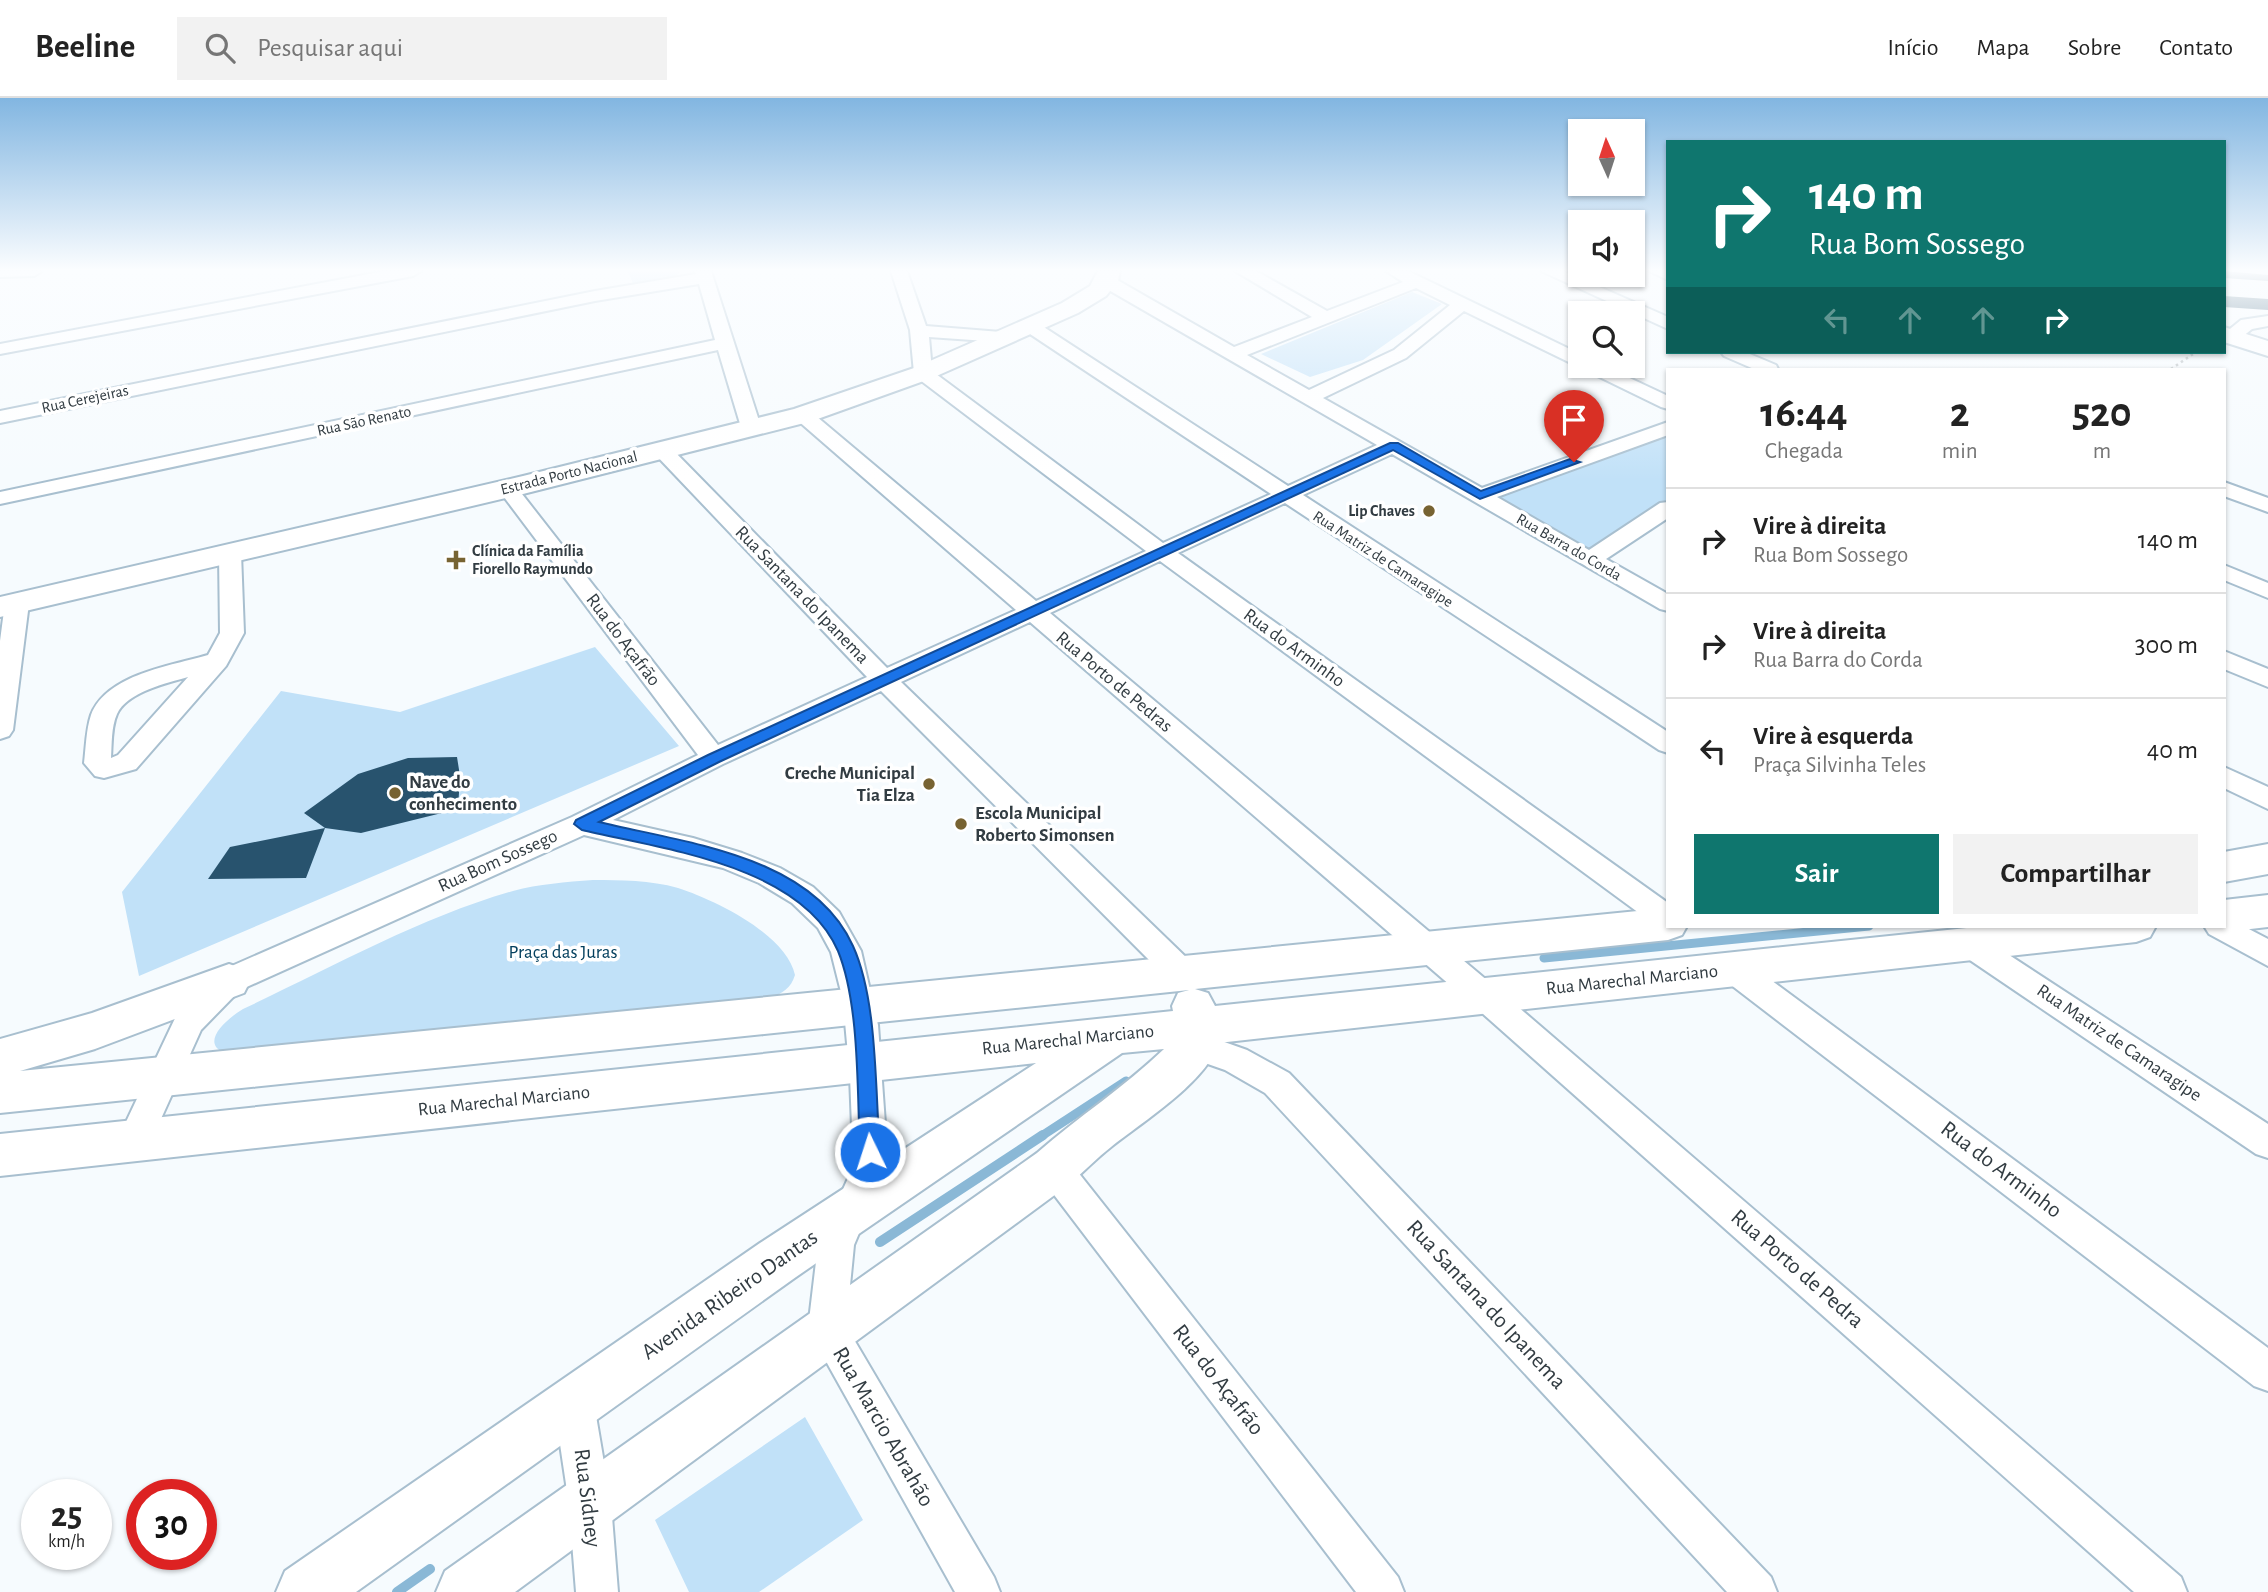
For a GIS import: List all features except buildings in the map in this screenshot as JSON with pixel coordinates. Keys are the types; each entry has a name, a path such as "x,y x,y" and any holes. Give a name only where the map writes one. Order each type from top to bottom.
{"main road":[{"name":"Estrada Porto Nacional","path":"8,605 508,489 803,415 923,373 993,341"},
{"path":"2244,341 2268,349"},
{"path":"2226,867 2268,859"},
{"path":"2226,916 2268,912"},
{"path":"0,1093 1666,922"},
{"name":"Rua Marechal Marciano","path":"0,1155 1113,1035 1197,1036 1484,996 2117,928"},
{"path":"466,1592 827,1329 1054,1168 1093,1133 1150,1092 1197,1036 1182,973"},
{"path":"0,1058 95,1031 229,981"},
{"path":"1106,981 1113,1035"},
{"name":"Avenida Ribeiro Dantas","path":"306,1592 778,1260 1113,1035"}],"street":[{"path":"0,349 39,341"},
{"name":"Rua Cerejeiras","path":"0,417 353,341"},
{"path":"920,341 923,373"},
{"name":"Rua Matriz de Camaragipe","path":"1052,341 1666,743"},
{"name":"Rua Barra do Corda","path":"1212,341 1666,603"},
{"path":"1233,354 1266,341"},
{"path":"1308,397 1373,369 1400,354 1416,341"},
{"path":"1538,341 1568,355"},
{"path":"727,343 751,427"},
{"name":"Rua São Renato","path":"0,498 727,343"},
{"path":"1735,354 1767,368"},
{"name":"Rua do Arminho","path":"923,373 1162,552 1666,921"},
{"path":"1615,378 1666,402"},
{"name":"Rua Porto de Pedras","path":"803,415 1426,948"},
{"path":"1480,496 1666,429"},
{"name":"Rua Bom Sossego","path":"134,1141 189,1020 229,981 582,824 714,758 1394,445"},
{"name":"Rua Santana do Ipanema","path":"662,450 885,681 1182,973"},
{"name":"Rua do Açafrão","path":"508,489 714,758"},
{"path":"2226,489 2268,506"},
{"path":"1590,559 1666,509"},
{"path":"217,660 166,676 113,699 105,711 97,763 104,769 127,762 217,660 232,633 230,553"},
{"path":"2226,573 2268,591"},
{"path":"0,730 8,605"},
{"path":"2226,660 2268,679"},
{"path":"2226,777 2268,799"},
{"path":"582,824 733,860 774,877 799,893 824,916 845,948 860,1005 870,1152 866,1176 850,1213"},
{"path":"2222,928 2268,954"},
{"name":"Rua Matriz de Camaragipe","path":"1969,944 2268,1143"},
{"name":"Rua Porto de Pedra","path":"1426,948 2166,1592"},
{"name":"Rua do Arminho","path":"1733,969 2268,1372"},
{"name":"Rua Santana do Ipanema","path":"1197,1036 1277,1083 1756,1592"},
{"name":"Rua do Açafrão","path":"1054,1168 1382,1592"},
{"name":"Rua Marcio Abrahão","path":"850,1213 836,1245 827,1329 979,1592"},
{"name":"Rua Sidney","path":"574,1404 590,1504 597,1592"}],"path":[{"path":"2172,368 2193,354"}],"green space":[{"path":"1293,341 1390,341 1363,360 1310,377 1261,354"},
{"path":"1666,435 1666,500 1587,550 1497,498"},
{"path":"595,647 679,746 139,976 122,892 281,691 400,712"},
{"name":"Praça das Juras","path":"593,880 657,883 678,888 729,910 764,933 778,946 789,960 795,975 793,980 786,989 770,998 223,1052 216,1047 214,1042 220,1029 243,1009 409,929 513,891"},
{"path":"805,1417 863,1520 759,1592 689,1592 655,1520"}],"waterway":[{"path":"1544,958 1849,928"},
{"path":"1040,1137 1126,1081"},
{"path":"880,1242 1043,1135"},
{"path":"397,1592 430,1569"}],"place":[{"name":"Lip Chaves","path":"1429,511"},
{"name":"Clínica da Família Fiorello Raymundo","path":"456,560"},
{"name":"Creche Municipal Tia Elza","path":"929,784"},
{"name":"Nave do conhecimento","path":"395,793"},
{"name":"Escola Municipal Roberto Simonsen","path":"961,824"}],"route":[{"path":"870,1152 860,1005 855,979 845,948 819,910 774,877 733,860 582,824 714,758 1009,625 1394,445 1480,496 1574,462"}]}
